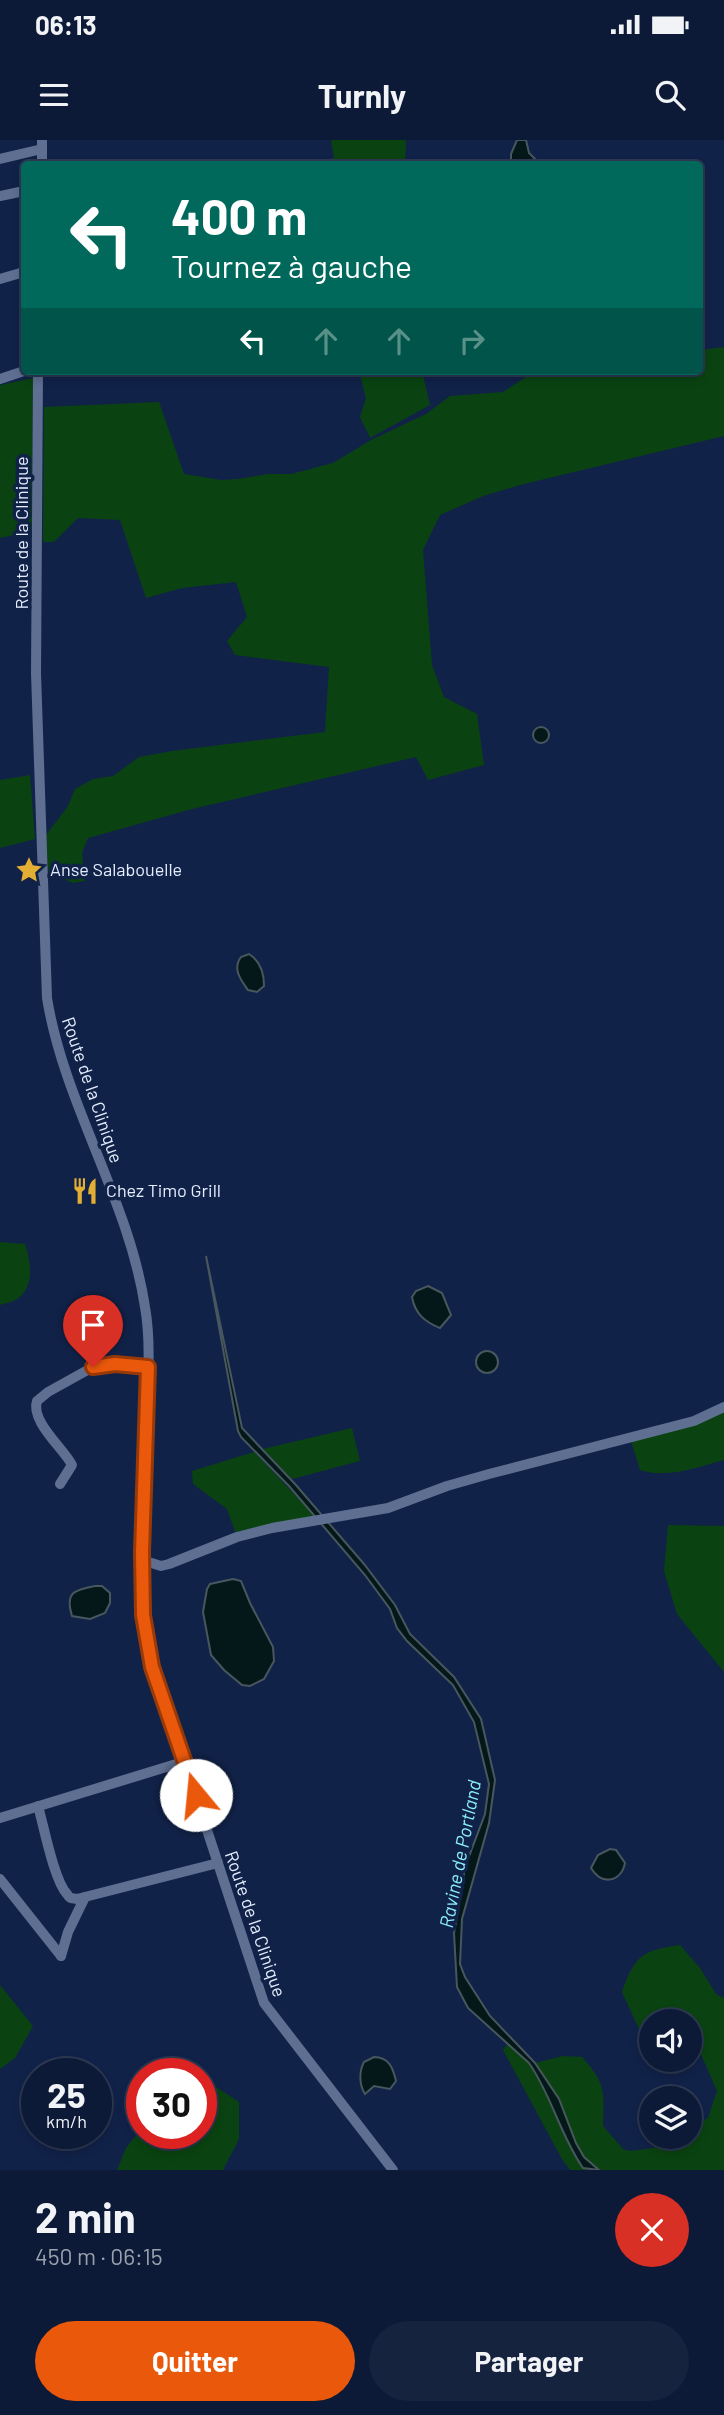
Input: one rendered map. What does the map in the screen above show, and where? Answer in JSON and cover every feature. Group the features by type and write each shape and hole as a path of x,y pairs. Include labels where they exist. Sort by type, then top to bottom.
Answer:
{"street":[{"path":"0,159 42,144"},
{"path":"0,196 21,192"},
{"path":"0,278 21,273"},
{"path":"0,379 21,372"},
{"name":"Route de la Clinique","path":"38,375 36,673 47,998 55,1037 70,1083 138,1270 147,1322 142,1560 143,1615 150,1657 267,2010 393,2170"},
{"path":"60,1484 72,1465 51,1441 36,1412 37,1401 93,1367 115,1364 148,1367"},
{"path":"142,1560 161,1566 237,1537 279,1526 388,1508 489,1474 694,1421 724,1407"},
{"path":"0,1818 186,1761"},
{"path":"38,1806 64,1889 72,1899 218,1863"},
{"path":"0,1879 61,1956 68,1932 85,1897"}],"green space":[{"path":"331,140 406,140 405,161 322,161 334,158"},
{"path":"724,347 724,436 524,484 483,496 440,515 423,550 432,665 444,697 477,714 484,765 428,780 416,757 192,809 88,838 82,853 85,881 73,883 48,872 46,835 68,806 75,789 93,779 113,776 139,757 325,732 329,667 235,655 227,641 247,617 236,582 182,588 146,598 120,520 78,518 54,542 43,542 44,407 159,402 184,474 221,480 238,479 268,474 291,474 333,463 371,440 426,414 450,396 503,392 526,377 703,375 703,350"},
{"path":"360,375 423,375 430,405 370,438 360,417 366,398"},
{"path":"33,378 32,531 0,538 0,385"},
{"path":"30,775 35,839 0,848 0,780"},
{"path":"0,1242 25,1244 30,1273 23,1294 0,1305"},
{"path":"724,1412 724,1460 672,1473 640,1470 631,1441"},
{"path":"352,1428 360,1461 292,1479 263,1449"},
{"path":"254,1452 316,1517 236,1534 227,1509 193,1484 192,1471"},
{"path":"668,1525 724,1526 724,1672 677,1614 664,1571"},
{"path":"680,1945 700,1968 716,1994 724,1998 724,2170 599,2170 579,2148 557,2095 535,2063 563,2056 582,2057 596,2074 602,2088 603,2126 623,2149 702,2149 702,2121 708,2118 717,2091 702,2057 702,2009 639,2009 639,2029 622,1992 636,1963 657,1949"},
{"path":"0,1985 33,2026 15,2058 0,2069"},
{"path":"508,2043 529,2063 545,2089 563,2133 587,2170 570,2170 563,2161 503,2050"},
{"path":"217,2088 239,2102 239,2139 223,2170 117,2170 126,2148 217,2149"}],"shaded area":[{"path":"517,140 526,140 529,153 537,161 511,161"},
{"path":"538,727 544,727 549,735 547,741 538,743 533,738 533,732"},
{"path":"249,954 259,964 263,976 264,986 257,992 248,990 237,970 241,957"},
{"path":"206,1256 242,1428 364,1564 395,1605 410,1634 454,1677 481,1719 495,1780 489,1823 462,1919 460,1964 465,1977 490,2016 535,2063 559,2099 584,2157 599,2170 583,2168 529,2063 468,2008 457,1987 454,1933 465,1867 485,1814 489,1784 474,1722 453,1685 397,1628 390,1609 365,1575 289,1486 241,1437"},
{"path":"428,1286 442,1293 451,1315 440,1328 422,1317 413,1303 412,1297 416,1291"},
{"path":"487,1351 495,1354 498,1362 495,1370 487,1373 479,1370 476,1362 479,1354"},
{"path":"233,1579 241,1581 273,1647 274,1661 264,1679 250,1686 242,1685 211,1655 203,1612 210,1584"},
{"path":"102,1586 110,1593 110,1603 105,1613 90,1619 72,1616 70,1597 76,1591"},
{"path":"610,1849 616,1850 625,1863 620,1874 606,1879 595,1874 591,1868 598,1855"},
{"path":"374,2057 390,2064 396,2081 390,2089 374,2086 365,2094 361,2070 364,2062"}],"place":[{"name":"Anse Salabouelle","path":"29,870"},
{"name":"Chez Timo Grill","path":"85,1191"}],"route":[{"path":"93,1367 124,1364 148,1367 142,1552 143,1615 152,1667 196,1795"}],"water label":[{"name":"Ravine de Portland","path":"460,1854"}]}
